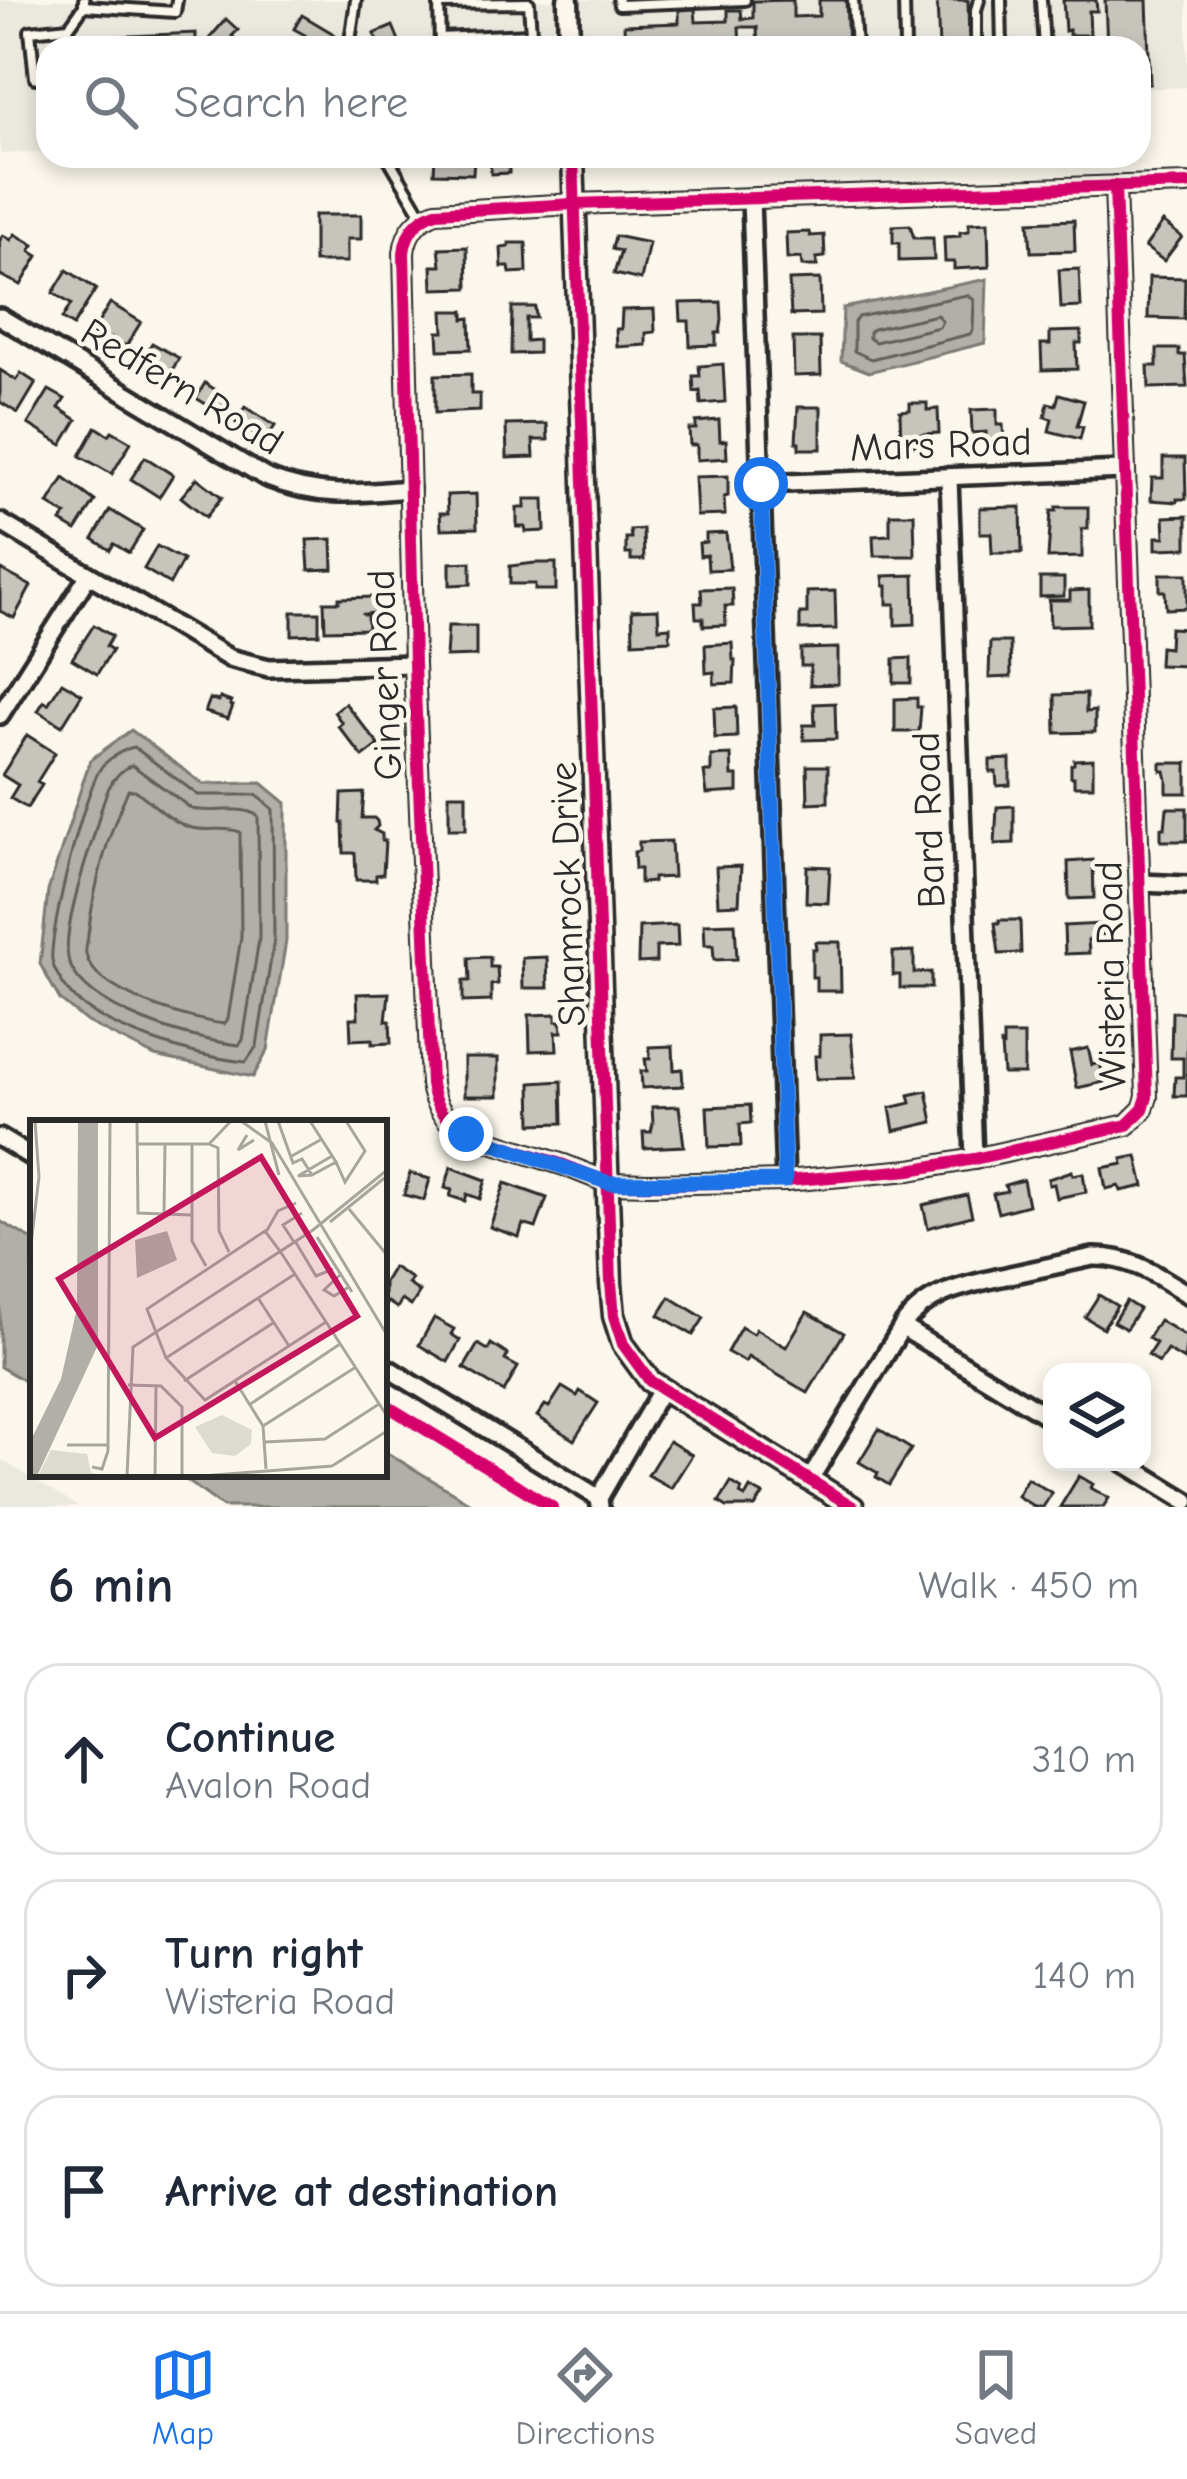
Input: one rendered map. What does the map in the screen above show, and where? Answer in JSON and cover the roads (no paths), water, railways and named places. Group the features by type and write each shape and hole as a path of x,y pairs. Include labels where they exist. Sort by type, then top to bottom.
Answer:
{"street":[{"path":"568,0 569,36"},
{"name":"Shamrock Drive","path":"572,168 614,1316 623,1344 650,1382 853,1507"},
{"path":"423,218 436,212 574,204 1187,184"},
{"name":"Wisteria Road","path":"442,1114 466,1134 609,1183 785,1181 910,1170 1126,1125 1143,1109 1147,1097 1141,883 1115,187"},
{"path":"751,199 785,1181"},
{"name":"Ginger Road","path":"423,218 410,232 404,254 430,1084 442,1114"},
{"name":"Redfern Road","path":"0,317 265,477 324,494 410,489"},
{"name":"Mars Road","path":"761,484 1124,470"},
{"name":"Bard Road","path":"949,478 974,1159"},
{"path":"0,522 213,650 246,664 269,668 415,664"},
{"path":"0,715 88,576"},
{"path":"1141,883 1187,885"},
{"path":"0,1138 30,1156"},
{"path":"809,1480 902,1327 922,1304 952,1288 1093,1257 1133,1262 1187,1294"},
{"path":"902,1327 1043,1413"},
{"path":"387,1368 599,1503 661,1390"},
{"path":"1138,1471 1187,1501"}],"lane":[{"path":"35,78 30,32 69,27 84,3 176,12 177,0"},
{"path":"351,36 356,0"},
{"path":"618,0 619,4 745,0"},
{"path":"853,0 855,36"},
{"path":"904,0 906,36"},
{"path":"977,36 979,0"},
{"path":"1001,0 1002,36"},
{"path":"1041,0 1042,36"},
{"path":"440,36 440,2 530,3 531,34 511,36"},
{"path":"394,168 423,218"}],"water":[{"path":"987,279 985,343 869,372 841,361 843,308"},
{"path":"131,730 203,784 262,783 286,803 286,941 268,1050 253,1077 155,1056 87,1022 60,1000 40,964 48,891 90,760"},
{"path":"0,1221 30,1238 30,1384 0,1367"},
{"path":"387,1453 477,1507 223,1507 182,1477 387,1477"}]}
